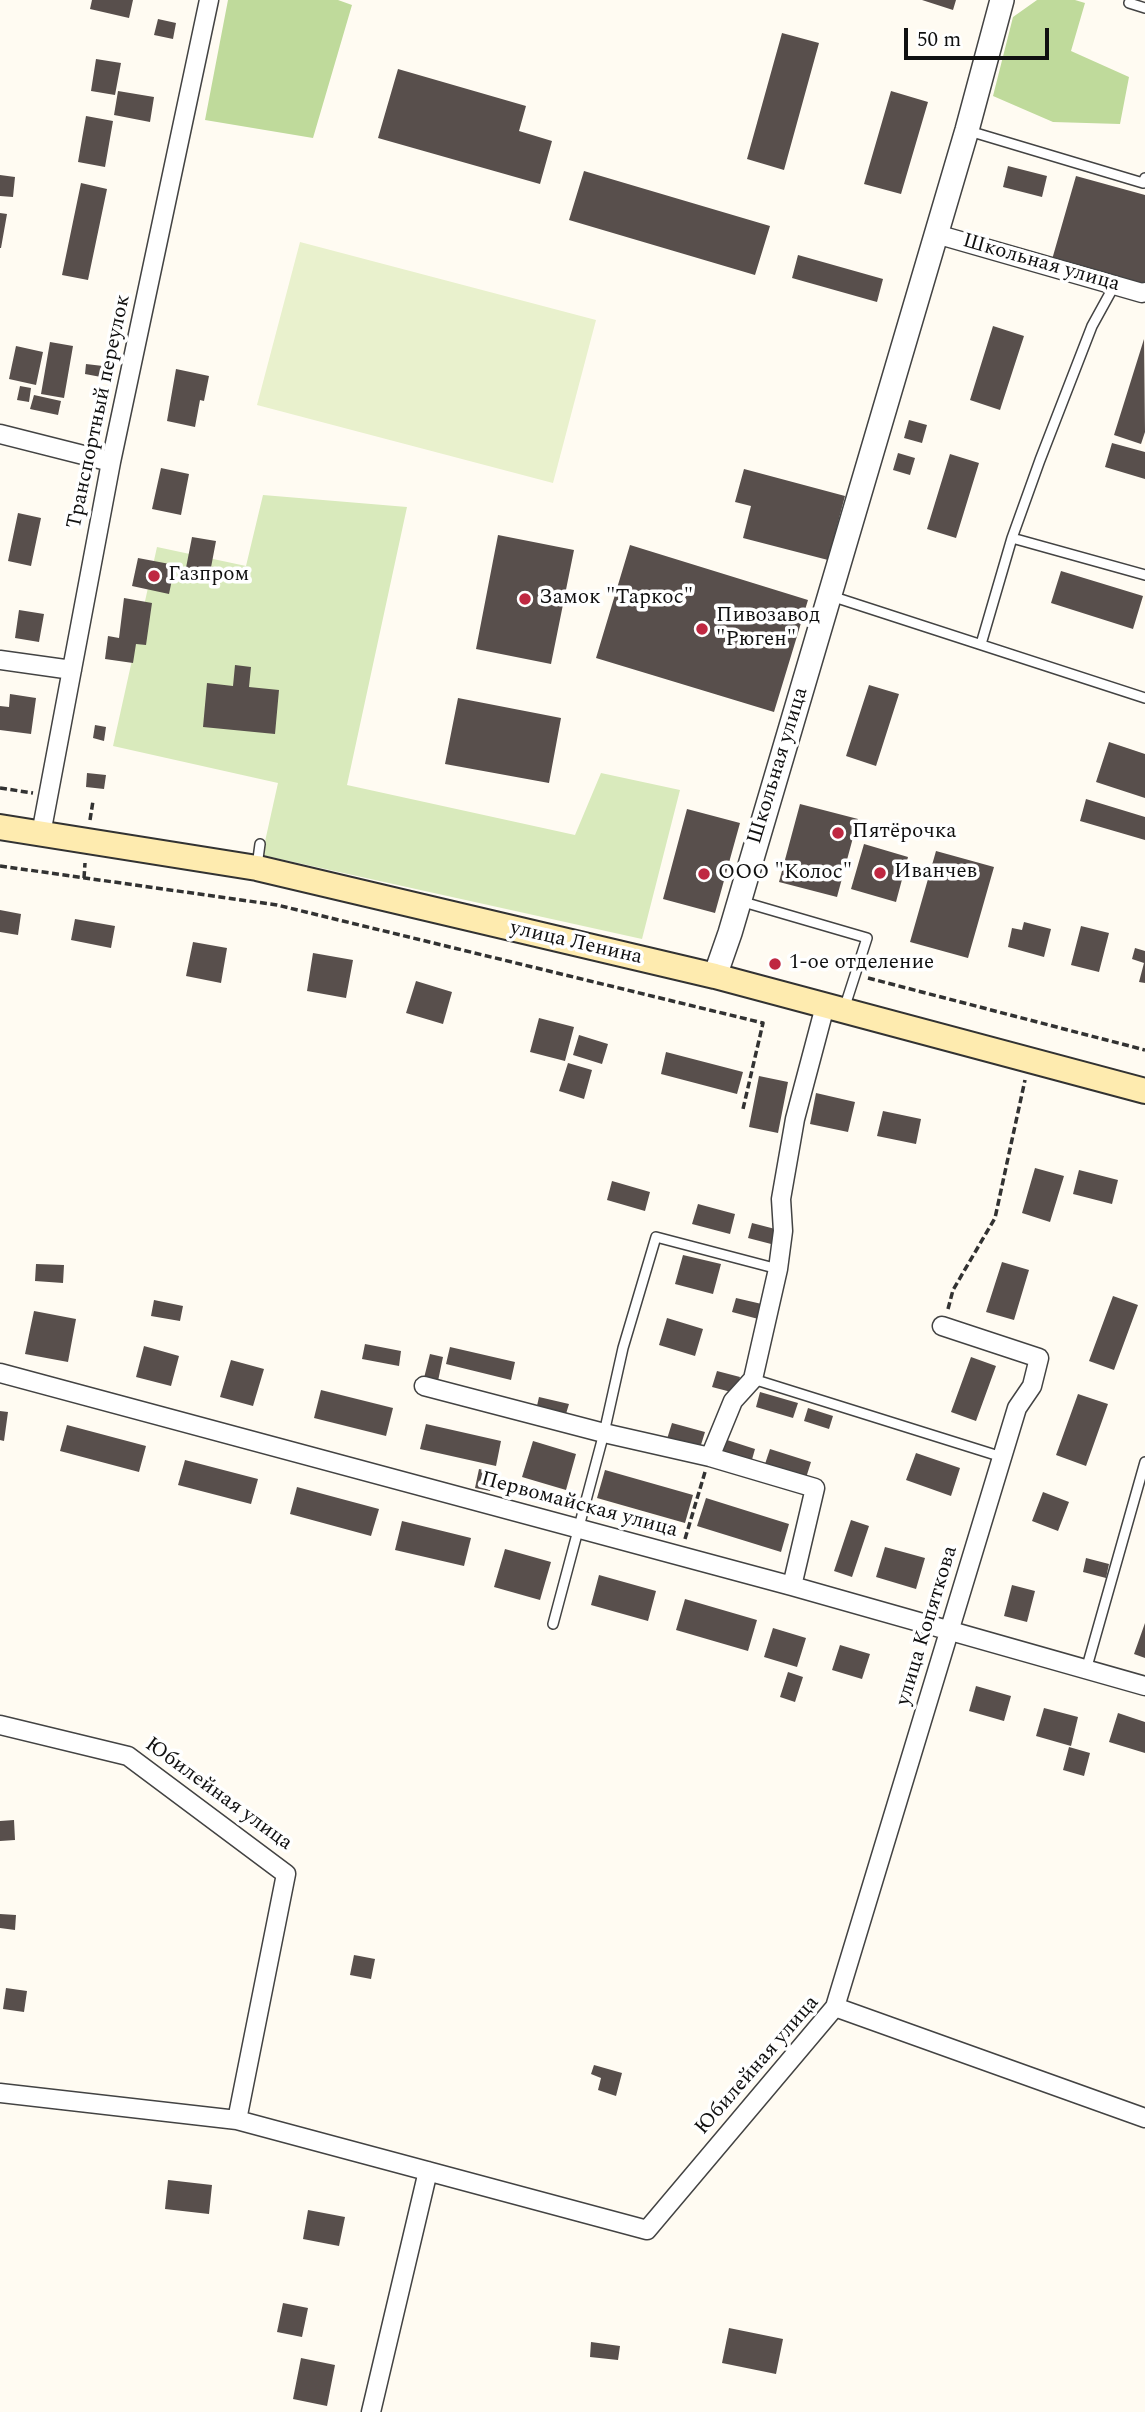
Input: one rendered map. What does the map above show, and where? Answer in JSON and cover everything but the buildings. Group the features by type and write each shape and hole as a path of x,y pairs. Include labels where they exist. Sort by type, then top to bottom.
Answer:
{"main road":[{"name":"улица Ленина","path":"0,827 41,834 259,856 1145,1091"}],"street":[{"name":"Транспортный переулок","path":"41,834 111,462 209,0"},
{"name":"Школьная улица","path":"715,976 730,933 967,130 1002,0"},
{"name":"Школьная улица","path":"936,234 1114,286 1145,292"},
{"path":"0,434 111,462"},
{"path":"0,660 72,670"},
{"path":"710,1457 733,1401 753,1379 778,1269 783,1231 781,1199 793,1133 834,1008"},
{"name":"улица Копяткова","path":"835,2007 1017,1408 1032,1386 1039,1358 942,1326"},
{"name":"Первомайская улица","path":"0,1373 792,1586 1145,1686"},
{"path":"424,1386 604,1433 710,1457 815,1488 792,1586"},
{"name":"Юбилейная улица","path":"0,1725 128,1756 286,1874 237,2120"},
{"name":"Юбилейная улица","path":"0,2094 237,2120 647,2230 835,2007 1145,2118"},
{"path":"371,2412 428,2171"}],"lane":[{"path":"1129,3 1145,8"},
{"path":"967,130 1143,183 1145,178"},
{"path":"981,644 1012,538 1092,326 1114,286"},
{"path":"1012,538 1145,575"},
{"path":"830,595 1145,698"},
{"path":"739,901 867,938 856,974 834,1008"},
{"path":"553,1625 604,1433 623,1348 656,1237 778,1269"},
{"path":"753,1379 1002,1457"},
{"path":"1086,1670 1145,1462"}],"path":[{"path":"0,788 49,795"},
{"path":"0,866 276,905 763,1023 743,1109"},
{"path":"856,974 1145,1050"},
{"path":"942,1326 953,1290 995,1218 1030,1060"},
{"path":"680,1557 710,1457"}],"green space":[{"path":"228,0 338,0 352,5 313,138 205,120"},
{"path":"1037,0 1075,0 1085,3 1071,51 1129,77 1120,124 1053,122 993,96 1013,17"},
{"path":"300,242 596,320 553,483 257,405"},
{"path":"263,495 407,507 347,785 575,835 601,773 680,790 642,939 262,855 278,783 113,746 157,547 246,566"}],"place":[{"name":"Газпром","path":"154,576"},
{"name":"Замок \"Таркос\"","path":"525,599"},
{"name":"Пивозавод \"Рюген\"","path":"702,629"},
{"name":"Пятёрочка","path":"838,833"},
{"name":"Иванчев","path":"880,873"},
{"name":"ООО \"Колос\"","path":"704,874"},
{"name":"1-ое отделение","path":"775,964"}]}
